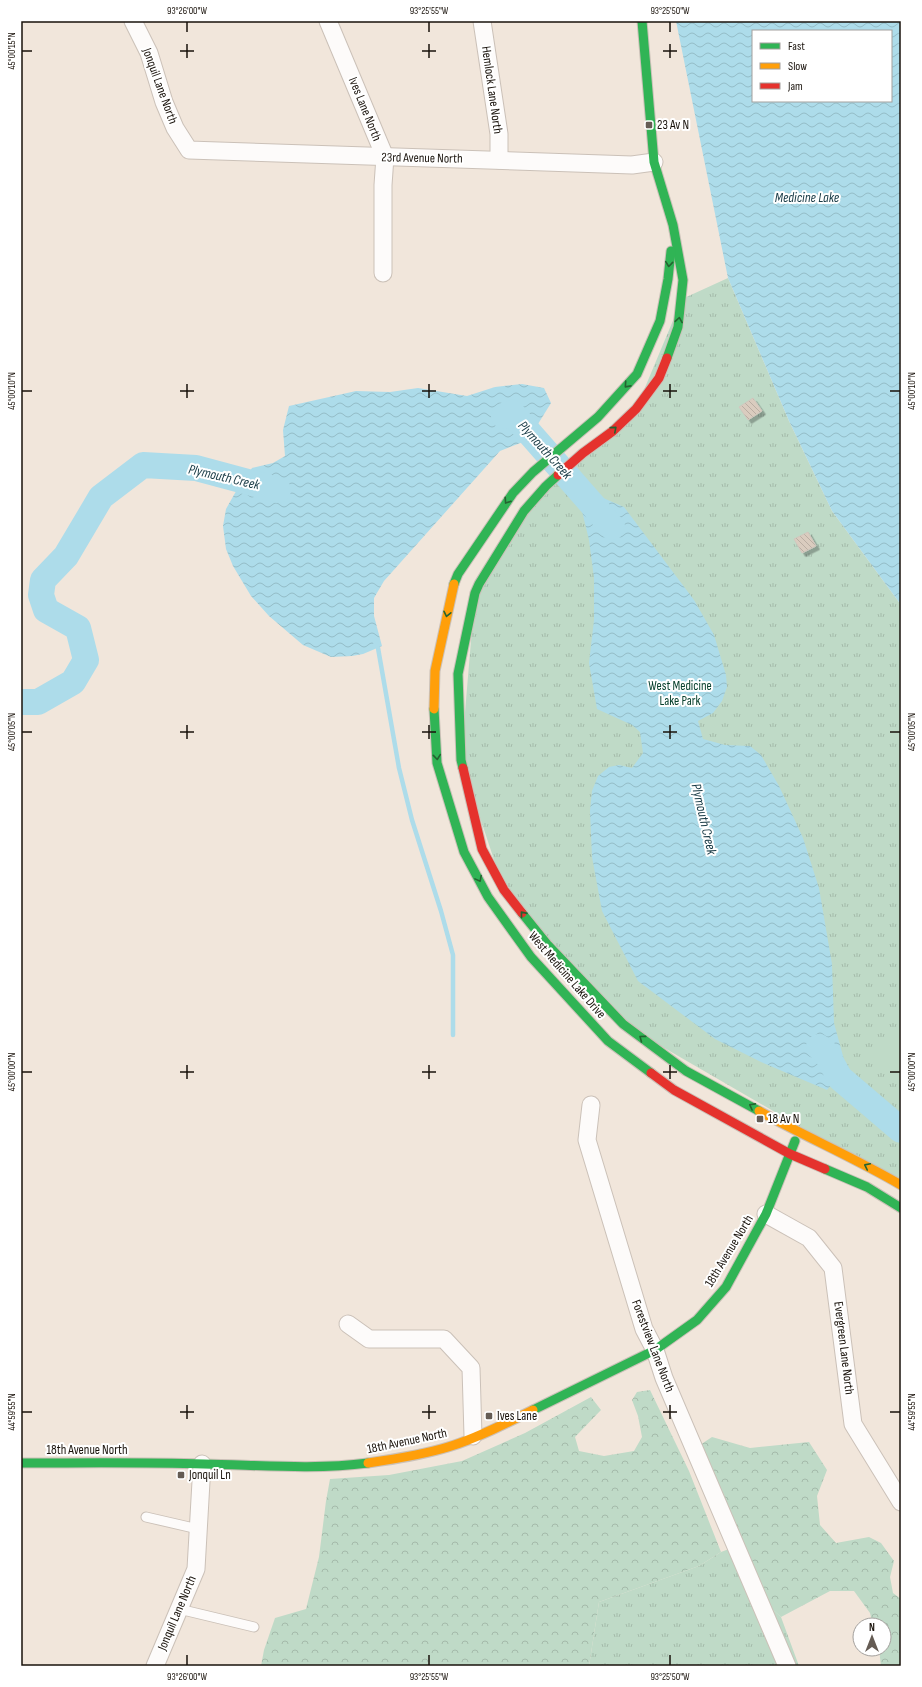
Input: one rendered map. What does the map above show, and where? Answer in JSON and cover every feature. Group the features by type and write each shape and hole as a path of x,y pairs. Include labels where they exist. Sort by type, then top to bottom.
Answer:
{"street":[{"name":"Jonquil Lane North","path":"133,21 148,53 164,102 175,128 189,150"},
{"name":"Ives Lane North","path":"328,21 385,157 383,185 383,273"},
{"name":"Hemlock Lane North","path":"482,21 499,134 499,160"},
{"name":"West Medicine Lake Drive","path":"642,21 654,162 673,225 683,280 678,327 659,378 636,409 613,431 583,453 546,486 524,511 479,584 475,593 458,674 461,760 482,849 504,890 547,944 623,1024 686,1071 799,1133 875,1170 901,1185"},
{"name":"23rd Avenue North","path":"189,150 632,166 654,162"},
{"name":"West Medicine Lake Drive","path":"673,225 668,279 660,321 637,374 598,417 533,472 513,493 458,574 454,585 435,671 434,718 437,763 464,852 488,898 531,957 608,1041 674,1090 790,1154 867,1187 901,1208"},
{"name":"Forestview Lane North","path":"592,1105 587,1140 644,1329 655,1350 664,1378 788,1666"},
{"name":"18th Avenue North","path":"21,1463 202,1464 302,1468 352,1465 401,1458 448,1447 517,1418 655,1350 697,1320 726,1287 766,1214 799,1133"},
{"name":"Evergreen Lane North","path":"766,1214 809,1238 833,1268 853,1424 901,1502"},
{"path":"348,1324 370,1339 444,1339 471,1368 473,1436"},
{"name":"Jonquil Lane North","path":"155,1666 196,1569 202,1490 202,1464"}],"lane":[{"path":"146,1517 198,1529"},
{"path":"179,1610 254,1627"}],"green space":[{"name":"West Medicine Lake Park","path":"728,278 789,421 832,511 901,605 901,1185 623,1024 504,890 461,760 475,593 524,511 636,409 682,299"},
{"path":"877,1040 901,1040 901,1069 877,1069"},
{"path":"650,1390 689,1471 721,1552 699,1566 599,1602 589,1666 261,1666 264,1650 275,1618 306,1609 319,1557 330,1479 389,1475 462,1461 525,1433 591,1397 601,1410 575,1437 579,1451 604,1456 634,1451 642,1437 638,1416 632,1400 637,1392"},
{"path":"712,1437 750,1448 809,1442 827,1470 817,1496 820,1525 836,1543 869,1537 881,1543 894,1561 890,1577 893,1593 901,1599 901,1666 881,1666 880,1657 892,1657 892,1617 871,1617 870,1613 854,1591 830,1591 781,1617 771,1608 700,1445"},
{"path":"742,1544 771,1608 781,1617 799,1666 589,1666 599,1602 699,1566 721,1552"}],"water":[{"name":"Medicine Lake","path":"676,21 901,21 901,605 832,511 789,421 728,278"},
{"path":"522,384 544,388 551,403 538,424 523,442 500,451 384,581 374,598 374,616 382,646 363,654 331,657 303,645 269,616 251,596 233,566 226,549 223,526 226,509 252,468 273,463 285,456 283,430 289,406 356,391 390,392 418,388 467,396 495,387"},
{"path":"594,494 624,507 694,600 714,635 726,675 727,687 722,701 713,713 698,721 703,739 725,745 750,746 761,755 779,786 803,838 819,888 832,964 834,1023 846,1067 827,1090 761,1062 715,1039 638,981 602,911 592,857 590,811 592,791 598,776 609,767 619,765 632,768 643,753 640,732 632,725 597,709 589,663 594,620 594,578 589,540 581,507"}],"building":[{"path":"753,398 762,411 748,420 739,407"},
{"path":"808,532 816,546 802,553 794,539"}],"waterway":[{"name":"Plymouth Creek","path":"504,416 512,413 612,527"},
{"name":"Plymouth Creek","path":"21,702 38,702 73,682 86,660 78,628 46,610 41,595 43,580 66,556 101,497 143,465 196,468 278,490"},
{"path":"375,642 378,648 399,768 412,820 441,911 453,955 453,1035"},
{"name":"Plymouth Creek","path":"819,1047 826,1053 840,1078 901,1130"}],"traffic: fast":[{"path":"642,21 654,162 673,225 683,280 678,327 667,358"},
{"path":"454,584 458,574 513,493 533,472 598,417 637,374 660,321 668,279 671,251"},
{"path":"463,768 461,760 458,674 475,593 524,511 558,475"},
{"path":"434,709 437,763 464,852 488,897 531,957 608,1041 651,1073"},
{"path":"522,913 547,944 623,1024 686,1071 759,1111"},
{"path":"533,1410 655,1350 697,1320 726,1287 766,1214 795,1141"},
{"path":"825,1169 867,1187 901,1208"},
{"path":"21,1463 158,1463 307,1467 368,1463"}],"traffic: slow":[{"path":"434,709 435,671 454,584"},
{"path":"759,1111 901,1185"},
{"path":"368,1463 418,1455 458,1444 533,1410"}],"traffic: jam":[{"path":"558,475 583,453 613,431 636,409 659,378 667,358"},
{"path":"463,768 482,849 504,890 522,913"},
{"path":"651,1073 674,1090 790,1154 825,1169"}],"place":[{"name":"23 Av N","path":"649,125"},
{"name":"18 Av N","path":"760,1119"},
{"name":"Ives Lane","path":"489,1416"},
{"name":"Jonquil Ln","path":"181,1475"}]}
